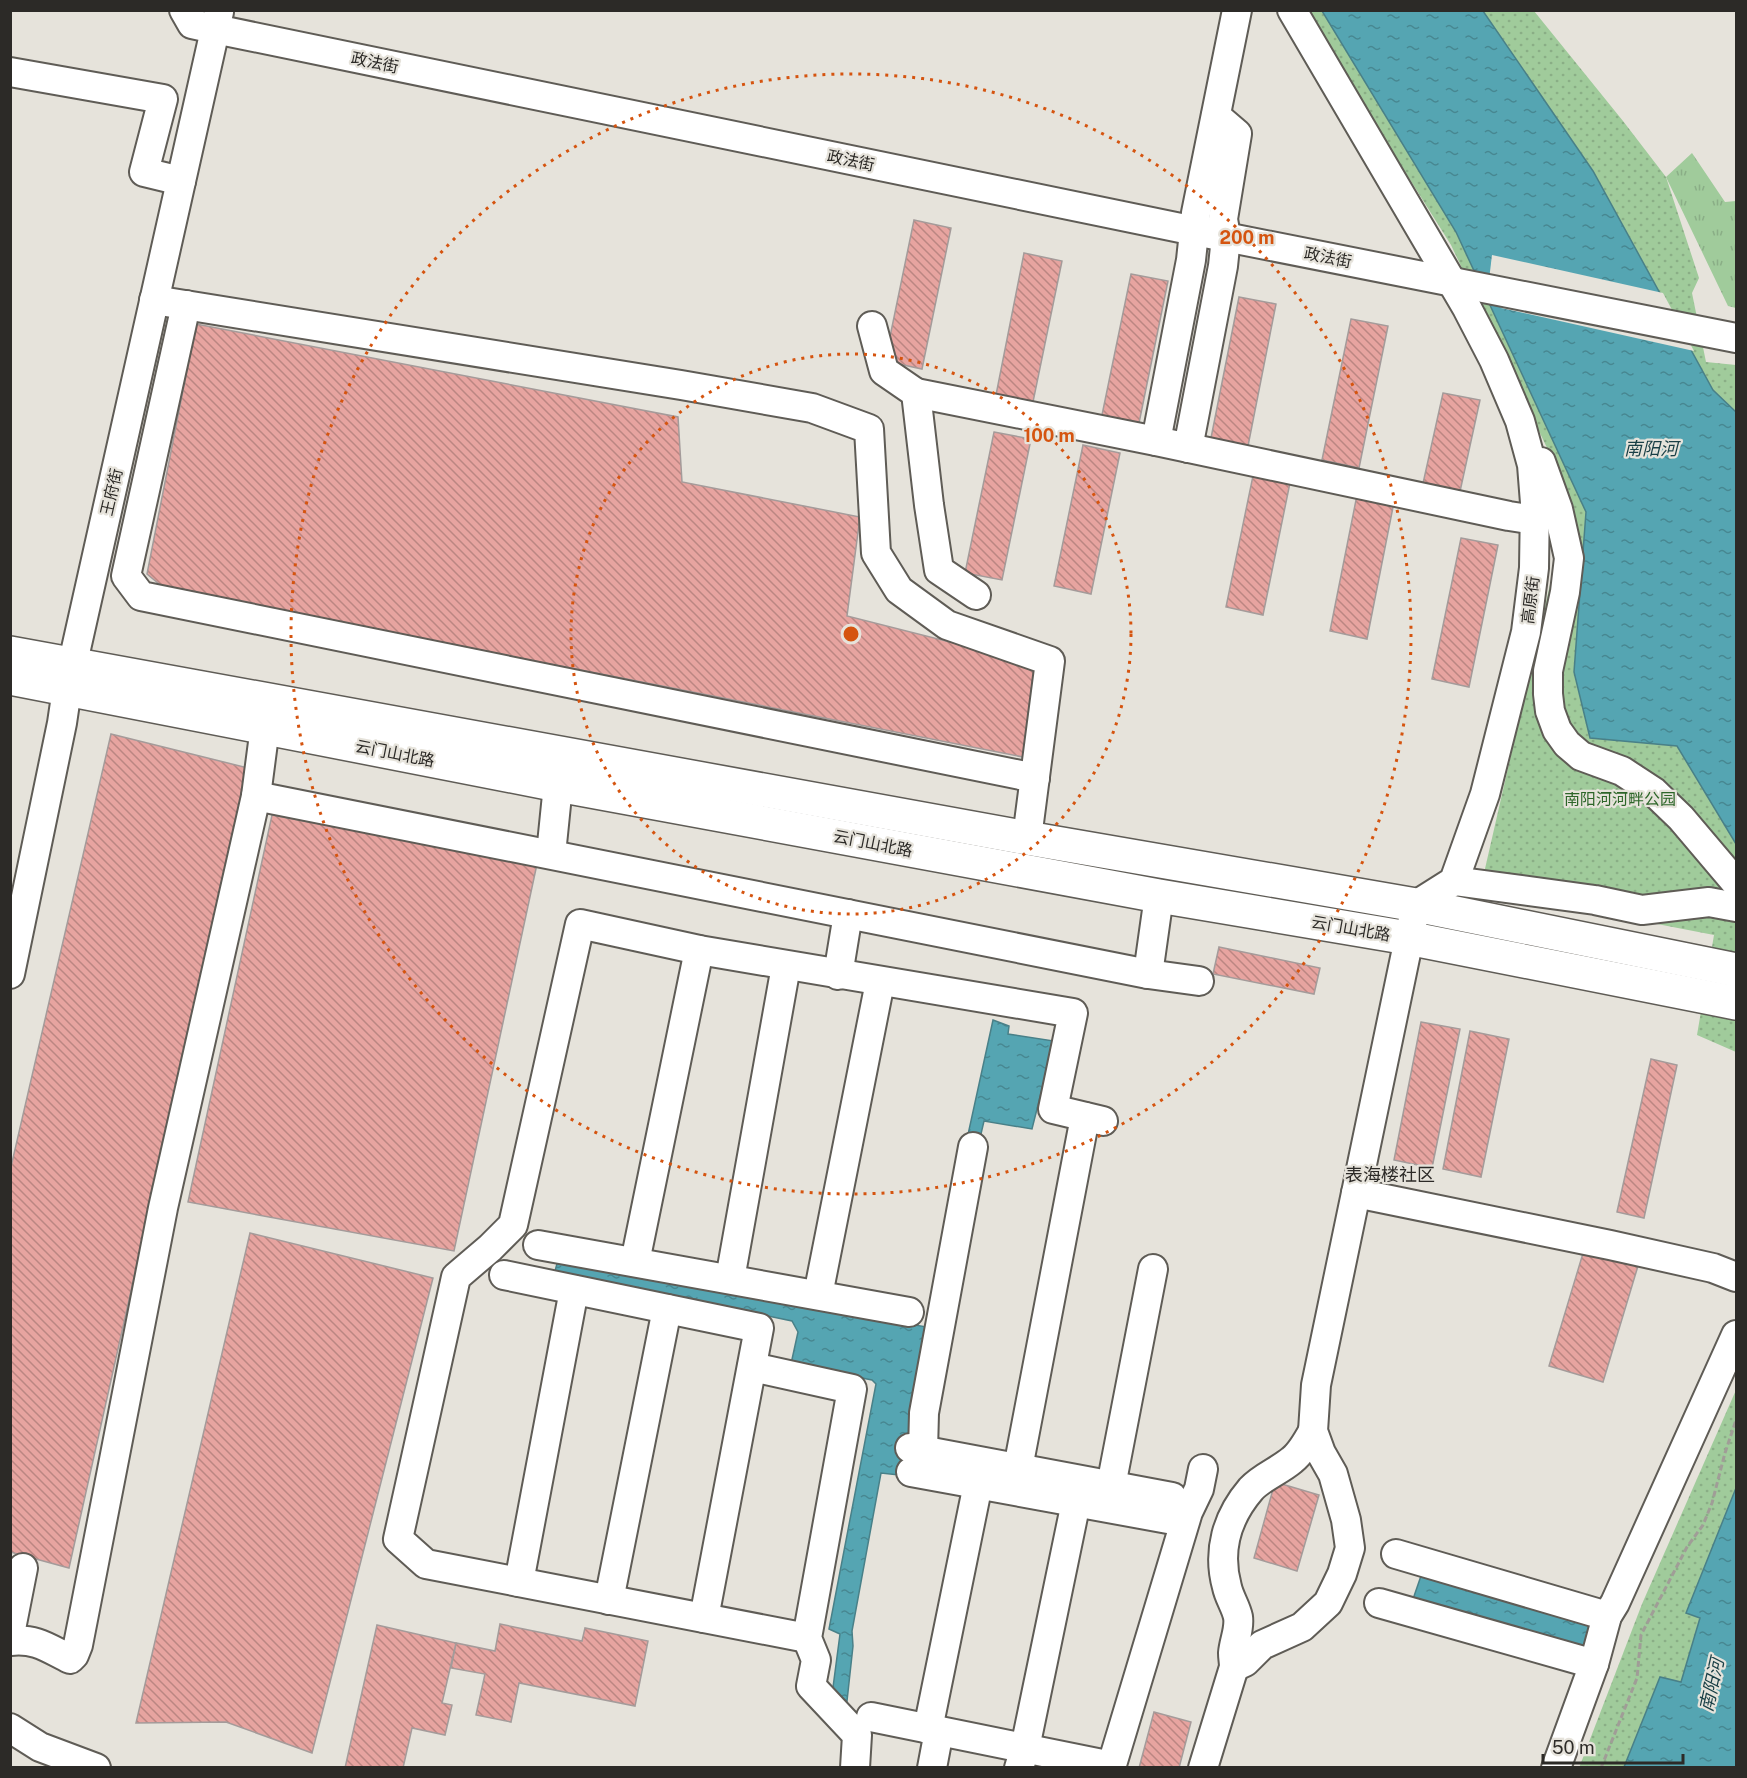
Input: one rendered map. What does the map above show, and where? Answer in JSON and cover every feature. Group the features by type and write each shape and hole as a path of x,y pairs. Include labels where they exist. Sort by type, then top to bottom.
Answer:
{"main road":[{"name":"云门山北路","path":"10,653 69,677 265,727 1159,896 1408,938 1737,1003"},
{"name":"云门山北路","path":"10,678 69,677 1027,838 1416,905 1737,970"}],"street":[{"name":"政法街","path":"184,10 192,24 217,20 1195,231 1727,336"},
{"path":"1156,441 1191,260 1196,213 1237,10"},
{"name":"高原街","path":"1292,10 1452,281 1494,360 1520,421 1532,465 1535,520 1534,568 1526,632 1485,794 1454,881"},
{"name":"王府街","path":"10,974 63,723 69,677 217,20"},
{"path":"10,72 163,99 144,172 181,182"},
{"path":"1188,448 1223,266 1226,237 1223,219 1237,134 1216,116"},
{"path":"154,300 812,408 868,429 876,553 899,590 946,625 1050,661 1027,838"},
{"path":"186,305 126,576 141,597 1035,778"},
{"path":"872,326 884,371 916,393 1535,520"},
{"path":"916,393 928,505 939,570 976,595"},
{"path":"1520,421 1546,473 1558,509 1569,558 1565,592 1548,671 1550,711 1557,730 1567,744 1581,756 1622,771 1654,792 1681,818 1737,883"},
{"path":"10,1641 37,1642 70,1659 78,1645 163,1208 256,796 265,727"},
{"path":"551,854 558,784"},
{"path":"256,796 1148,974 1199,981"},
{"path":"1234,1667 1245,1662 1262,1645 1302,1627 1328,1603 1342,1574 1350,1548 1346,1520 1333,1474 1321,1453 1313,1431 1316,1385 1416,905 1454,881 1541,892 1642,910 1709,902 1737,907"},
{"path":"1148,974 1159,896"},
{"path":"838,975 848,914"},
{"path":"807,1638 426,1564 399,1539 456,1277 513,1225 580,924 786,966 1073,1013 1053,1109 1094,1119 1018,1468"},
{"path":"635,1262 699,950"},
{"path":"730,1279 786,966"},
{"path":"818,1295 880,981"},
{"path":"915,1457 973,1147"},
{"path":"1356,1193 1713,1268 1737,1277"},
{"path":"538,1245 909,1312"},
{"path":"1111,1486 1153,1269"},
{"path":"504,1275 759,1328 704,1618"},
{"path":"519,1582 574,1290"},
{"path":"609,1600 667,1309"},
{"path":"1556,1767 1594,1664 1607,1616 1615,1603 1737,1335"},
{"path":"752,1367 852,1389 807,1638 816,1660 811,1686 857,1735 855,1767"},
{"path":"1203,1767 1234,1667 1233,1652 1237,1638 1238,1618 1227,1587 1223,1563 1224,1542 1229,1524 1250,1490 1292,1460 1305,1446 1313,1431"},
{"path":"915,1457 1018,1468 1172,1497 1182,1510 1229,1524"},
{"path":"915,1457 978,1484 1168,1519 1182,1510 1199,1490 1203,1469"},
{"path":"932,1767 934,1730 978,1484"},
{"path":"1022,1758 1076,1502"},
{"path":"871,1717 934,1730 1022,1758 1112,1767 1182,1510"},
{"path":"1396,1554 1607,1616"},
{"path":"10,1634 23,1568"},
{"path":"1379,1603 1594,1664"},
{"path":"10,1728 40,1747 96,1767"}],"path":[{"path":"1601,1767 1637,1678 1641,1635 1687,1546 1703,1525 1737,1420"}],"green space":[{"name":"南阳河","path":"1307,11 1534,11 1666,177 1699,278 1692,293 1706,362 1736,365 1736,1052 1697,1035 1714,935 1497,893 1479,895 1559,545 1565,486 1451,245 1328,49"},
{"path":"1692,153 1725,202 1736,201 1736,308 1728,306 1666,177"},
{"path":"1736,1390 1736,1767 1579,1768 1642,1604"}],"water":[{"name":"南阳河","path":"1322,11 1483,11 1593,171 1713,390 1736,412 1736,844 1677,746 1590,738 1574,672 1586,512 1456,232"},
{"path":"993,1020 1009,1026 1008,1034 1054,1041 1032,1129 984,1121 914,1420 916,1456 899,1475 881,1473 852,1631 853,1646 847,1701 832,1695 840,1634 829,1629 876,1384 872,1380 791,1364 798,1332 792,1321 555,1271 558,1260 926,1327"},
{"name":"南阳河","path":"1736,1488 1736,1767 1624,1767 1660,1677 1681,1682 1700,1618 1686,1613"},
{"path":"1422,1573 1597,1624 1586,1655 1411,1605"}],"pier":[{"path":"1492,255 1663,293 1694,351 1501,308 1488,288"}],"building":[{"path":"914,220 951,228 922,369 885,361"},
{"path":"1024,253 1062,261 1033,402 996,395"},
{"path":"1131,274 1168,281 1139,423 1102,415"},
{"path":"1239,297 1276,304 1248,446 1211,438"},
{"path":"1351,319 1388,326 1359,468 1322,460"},
{"path":"196,324 678,417 682,482 860,517 847,616 1037,664 1023,757 164,588 147,574"},
{"path":"1443,393 1480,400 1459,496 1422,488"},
{"path":"994,432 1031,439 1002,580 965,573"},
{"path":"1083,445 1120,453 1091,594 1054,586"},
{"path":"1255,466 1292,473 1263,615 1226,607"},
{"path":"1358,490 1395,497 1367,639 1330,631"},
{"path":"1461,538 1498,545 1469,687 1432,679"},
{"path":"111,734 248,768 69,1568 10,1552 10,1171"},
{"path":"272,815 537,864 454,1251 188,1202"},
{"path":"1219,947 1320,968 1314,994 1213,974"},
{"path":"1421,1022 1460,1029 1432,1168 1394,1160"},
{"path":"1470,1031 1509,1039 1481,1177 1443,1169"},
{"path":"1651,1059 1677,1065 1644,1218 1617,1212"},
{"path":"250,1233 433,1278 312,1753 226,1722 136,1723"},
{"path":"1587,1240 1641,1256 1603,1382 1549,1366"},
{"path":"1275,1482 1319,1495 1297,1571 1254,1558"},
{"path":"500,1624 582,1641 585,1628 648,1641 635,1706 519,1683 511,1722 476,1715 485,1674 451,1668 456,1643 495,1651"},
{"path":"377,1625 456,1643 442,1703 452,1705 445,1735 412,1728 403,1768 345,1768"},
{"path":"1154,1712 1191,1722 1179,1768 1139,1768"}],"district":[{"name":"表海楼社区","path":"1390,1175"}],"park label":[{"name":"南阳河河畔公园","path":"1620,799"}]}
